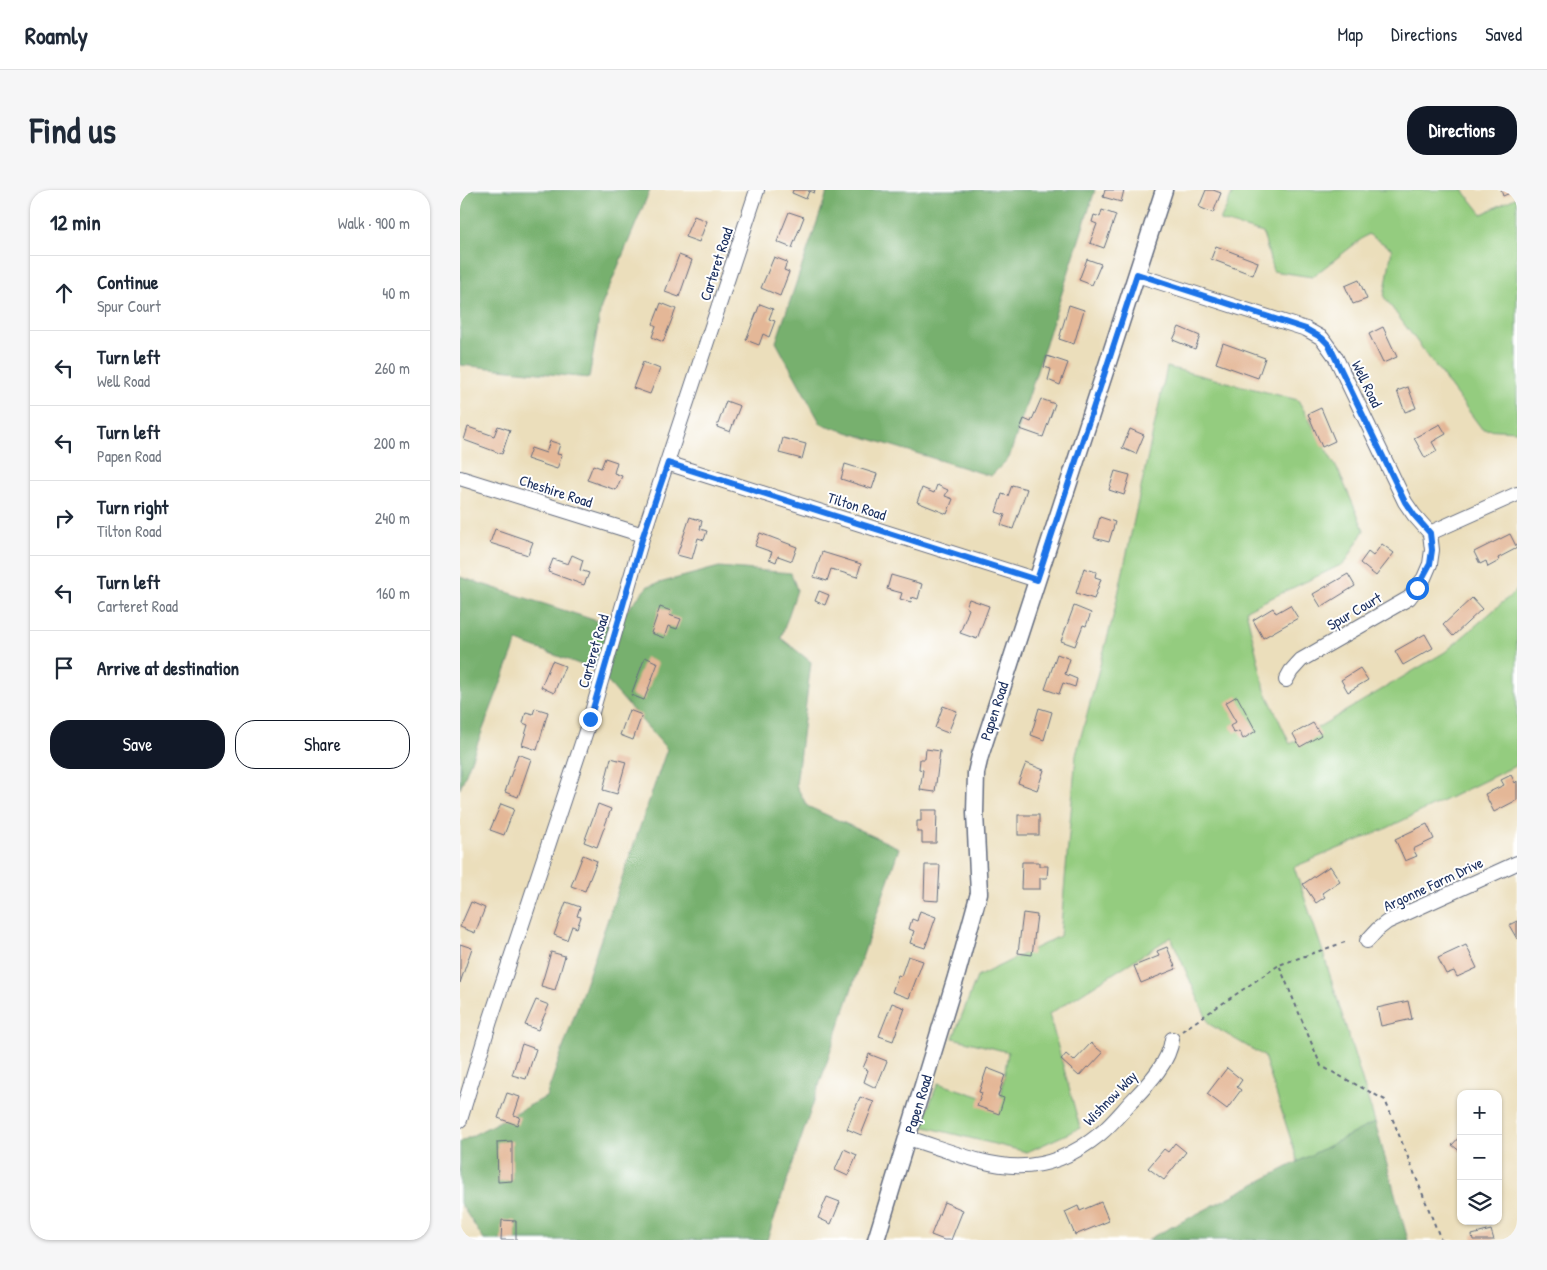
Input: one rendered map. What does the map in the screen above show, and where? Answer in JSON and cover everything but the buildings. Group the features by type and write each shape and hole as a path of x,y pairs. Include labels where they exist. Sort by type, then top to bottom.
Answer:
{"street":[{"name":"Carteret Road","path":"460,1120 490,1021 590,719 643,536 757,190"},
{"name":"Papen Road","path":"876,1240 980,893 976,773 980,756 1164,190"},
{"name":"Well Road","path":"1137,274 1306,329 1322,338 1336,356 1405,502 1430,533"},
{"name":"Tilton Road","path":"668,463 1037,580"},
{"name":"Cheshire Road","path":"460,478 643,536"},
{"path":"1430,533 1517,494"},
{"name":"Spur Court","path":"1286,680 1301,660 1409,598 1424,578 1430,564 1432,550 1430,533"},
{"name":"Argonne Farm Drive","path":"1367,941 1387,922 1517,863"},
{"name":"Wishnow Way","path":"908,1138 1004,1166 1037,1166 1054,1161 1080,1148 1102,1132 1134,1099 1160,1069 1170,1050 1172,1039"}],"path":[{"path":"1172,1039 1279,965 1345,942"},
{"path":"1279,965 1321,1066 1385,1100 1441,1240"}],"green space":[{"path":"460,190 650,190 601,307 589,378 460,365"},
{"path":"828,190 1095,190 1009,458 991,476 821,424 776,342"},
{"path":"1234,190 1463,190 1482,214 1517,197 1517,431 1482,429 1384,297 1392,249 1368,234 1312,277 1273,271 1263,233 1220,221"},
{"path":"1167,367 1298,400 1340,474 1364,530 1345,563 1246,610 1265,690 1290,744 1445,652 1517,590 1517,765 1383,830 1294,867 1321,946 1375,1122 1298,1162 1264,1056 1209,1024 1171,937 1049,1014 1080,1128 1027,1152 921,1126 938,1083 1000,1103 1008,1052 953,1038 977,977 1060,936 1076,755 1114,613"},
{"path":"719,567 791,573 797,590 781,638 811,662 796,785 807,806 899,848 767,1240 484,1240 460,1203 460,1142 546,1097 667,749 598,671 517,641 460,789 460,577 613,626 648,586"},
{"path":"1375,1122 1408,1240 1147,1240 1154,1236"}],"route":[{"path":"590,719 643,536 668,463 1037,580 1137,274 1306,329 1322,338 1329,345 1336,356 1405,502 1430,533 1432,550 1430,564 1417,588"}]}
